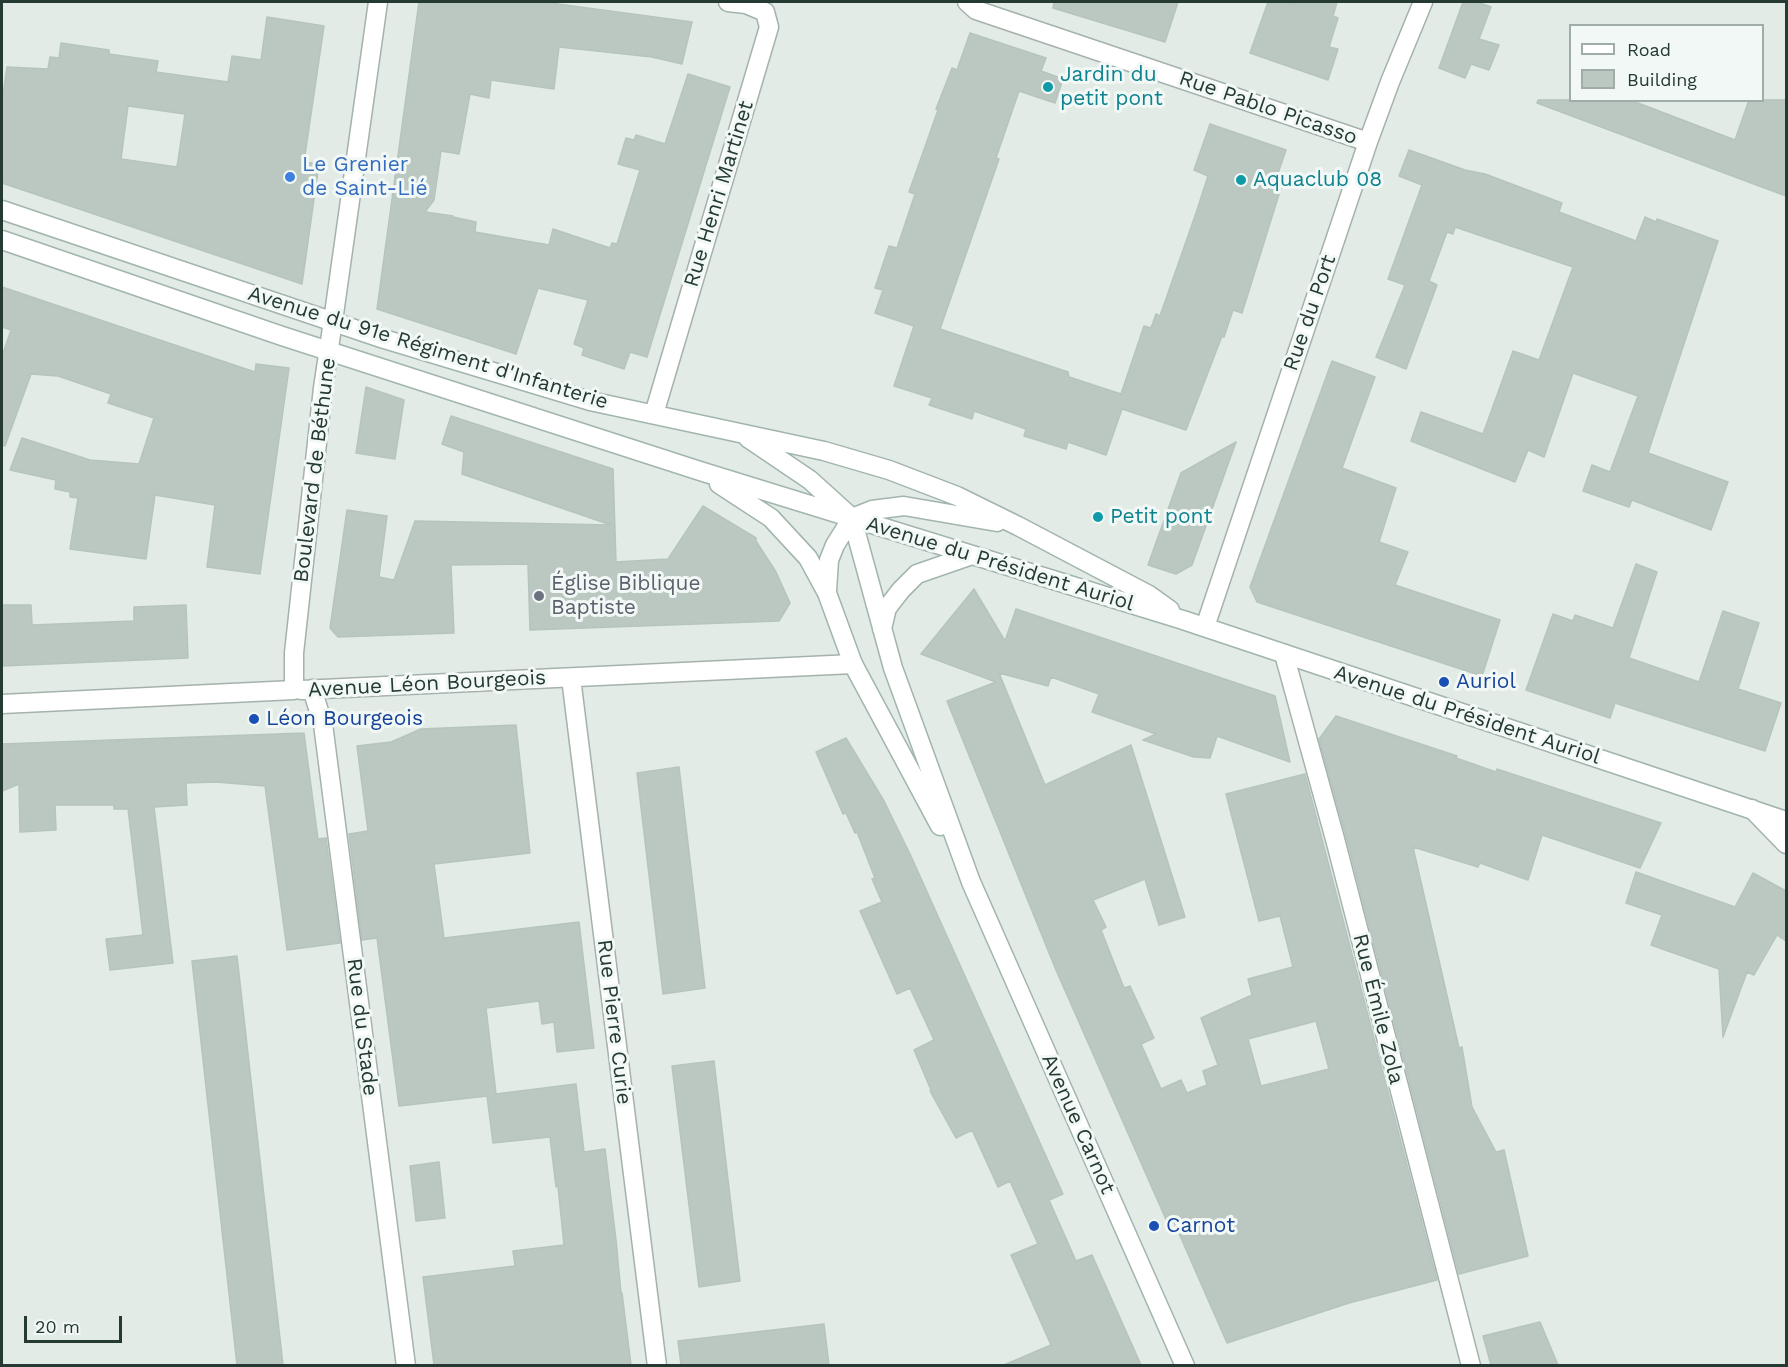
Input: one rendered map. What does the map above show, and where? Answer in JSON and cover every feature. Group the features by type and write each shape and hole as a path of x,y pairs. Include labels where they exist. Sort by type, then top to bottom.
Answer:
{"street":[{"name":"Boulevard de Béthune","path":"303,690 294,653 328,351 378,2"},
{"name":"Rue Henri Martinet","path":"654,414 769,27 765,12 746,4 728,2"},
{"name":"Rue Pablo Picasso","path":"967,2 976,10 1368,142"},
{"name":"Rue du Port","path":"1205,627 1368,142 1423,2"},
{"name":"Avenue du 91e Régiment d'Infanterie","path":"2,210 384,339 590,401 824,451 862,462"},
{"name":"Avenue du 91e Régiment d'Infanterie","path":"2,240 328,351 852,518"},
{"path":"739,432 810,480 852,518 872,510 904,506 1018,526"},
{"name":"Avenue du Président Auriol","path":"862,462 957,496 1018,526 1149,595 1183,620"},
{"name":"Avenue Carnot","path":"700,471 771,518 808,558 827,593 853,664 971,882"},
{"name":"Avenue du Président Auriol","path":"852,518 1205,627 1786,821"},
{"name":"Avenue Carnot","path":"827,593 829,560 835,545 852,518"},
{"name":"Avenue Carnot","path":"852,518 893,668 971,882 1185,1365"},
{"path":"882,629 887,608 917,574 972,555"},
{"name":"Rue Émile Zola","path":"1284,654 1335,839 1471,1365"},
{"name":"Avenue Léon Bourgeois","path":"2,704 853,664"},
{"name":"Rue Pierre Curie","path":"571,678 657,1365"},
{"name":"Rue du Stade","path":"303,690 322,724 406,1365"},
{"name":"Avenue du Président Auriol","path":"1752,809 1786,844"}],"building":[{"path":"419,2 543,2 692,22 682,64 652,57 559,47 554,89 491,80 489,98 470,94 459,154 441,151 434,200 425,212 476,222 475,232 549,245 553,229 610,248 612,243 617,244 640,170 618,164 626,138 634,140 636,135 665,144 688,74 730,87 647,357 630,352 624,369 582,355 584,348 574,344 588,300 538,288 516,354 377,309"},
{"path":"1054,2 1178,2 1165,42 1053,8"},
{"path":"1268,2 1294,4 1294,2 1337,2 1333,16 1338,18 1329,47 1338,49 1328,80 1250,53"},
{"path":"1463,2 1477,2 1491,7 1479,39 1499,45 1489,70 1471,64 1465,78 1439,68"},
{"path":"267,17 324,26 304,162 319,164 302,284 2,183 2,101 7,67 48,69 50,57 59,58 61,43 109,50 109,54 158,61 156,72 228,82 232,56 261,60","holes":["128,106 185,114 177,167 121,159"]},
{"path":"970,33 1046,58 1041,71 1063,79 1055,103 1019,91 996,158 999,159 940,329 1068,372 1069,377 1121,394 1144,326 1151,328 1156,314 1160,316 1196,213 1208,176 1194,170 1210,124 1286,150 1274,185 1281,188 1242,313 1233,310 1186,430 1122,409 1106,455 1068,442 1066,449 1024,436 1026,429 974,411 972,419 929,405 932,398 894,386 914,326 875,313 883,290 875,288 889,246 897,248 915,194 909,192 938,110 936,109 952,68 957,70"},
{"path":"1538,100 1635,102 1735,140 1748,102 1786,100 1786,196 1537,103"},
{"path":"1409,150 1465,170 1485,174 1562,203 1559,212 1636,241 1645,217 1656,222 1657,219 1718,241 1648,453 1728,482 1711,530 1632,500 1629,507 1583,491 1592,465 1610,472 1638,396 1573,373 1544,457 1528,450 1515,482 1411,441 1421,412 1483,434 1513,351 1539,360 1573,267 1455,227 1453,234 1447,232 1429,281 1437,285 1406,369 1376,357 1405,285 1388,279 1422,185 1399,176"},
{"path":"2,287 255,372 256,364 289,368 260,574 207,567 215,505 155,495 146,559 70,549 78,498 70,497 70,492 55,489 56,480 10,470 22,438 90,460 139,464 154,418 108,403 111,394 58,376 31,374 5,446 2,445 2,356 11,330 2,327"},
{"path":"1332,361 1375,377 1342,468 1396,488 1379,542 1408,552 1395,585 1500,620 1482,676 1257,602 1250,587"},
{"path":"366,387 404,400 395,459 356,453"},
{"path":"451,416 613,469 616,562 668,559 703,506 756,538 776,572 790,603 779,621 530,630 528,564 451,565 454,633 338,637 330,628 347,510 387,516 379,577 394,580 415,521 611,525 462,474 464,452 442,444"},
{"path":"1236,442 1192,565 1176,574 1148,565 1181,473"},
{"path":"1636,564 1657,572 1629,658 1699,682 1723,611 1759,623 1738,689 1781,703 1765,751 1615,703 1610,718 1526,690 1553,614 1573,621 1575,615 1613,628"},
{"path":"974,589 1005,641 1016,609 1275,696 1290,762 1217,736 1210,758 1194,757 1143,740 1156,734 1092,712 1099,694 1051,677 1048,686 999,673 1045,785 1131,745 1185,917 1159,925 1145,879 1093,900 1106,927 1101,930 1124,988 1130,986 1154,1038 1141,1044 1161,1089 1181,1080 1187,1093 1207,1085 1203,1071 1218,1065 1201,1018 1252,995 1248,979 1293,967 1280,916 1259,921 1226,794 1305,774 1437,1280 1349,1303 1227,1343 1174,1222 1168,1224 1056,970 947,701 996,682 921,654","holes":["1316,1021 1329,1069 1261,1086 1248,1039"]},
{"path":"2,605 31,605 32,625 134,621 134,607 186,605 188,658 2,666"},
{"path":"1336,716 1457,756 1456,758 1496,772 1497,769 1661,823 1640,868 1542,835 1528,880 1480,863 1478,867 1413,847 1459,1048 1462,1047 1472,1107 1496,1152 1504,1150 1528,1256 1459,1274 1319,739"},
{"path":"516,725 530,853 434,864 444,938 579,922 594,1048 557,1052 554,1022 542,1024 539,1001 486,1008 496,1094 576,1084 584,1152 605,1149 631,1365 434,1365 423,1277 515,1266 513,1251 564,1245 558,1186 556,1187 550,1137 493,1143 487,1096 399,1106 377,938 362,940 349,834 368,831 357,746 391,742 421,729"},
{"path":"304,733 318,839 326,838 340,943 287,950 265,786 216,782 186,783 187,805 154,807 173,963 110,970 106,939 143,935 128,809 114,809 114,805 55,805 56,830 20,832 19,784 2,791 2,744"},
{"path":"846,738 884,801 910,854 1063,1194 1049,1200 1076,1261 1092,1255 1141,1365 1004,1365 1051,1345 1011,1255 1038,1244 1010,1181 998,1187 972,1130 956,1138 930,1091 914,1050 934,1040 910,988 897,994 860,911 882,902 857,832 855,833 846,813 843,814 816,752"},
{"path":"679,767 705,988 663,994 637,773"},
{"path":"1636,872 1735,907 1753,873 1786,891 1786,941 1777,935 1754,975 1747,972 1723,1037 1719,969 1651,945 1662,915 1626,903"},
{"path":"237,956 283,1365 237,1365 192,961"},
{"path":"714,1061 740,1281 699,1287 672,1066"},
{"path":"439,1162 445,1218 416,1221 410,1166"},
{"path":"1540,1322 1558,1365 1491,1365 1483,1336"},
{"path":"824,1324 829,1365 681,1365 678,1341"}],"place":[{"name":"Jardin du petit pont","path":"1048,87"},
{"name":"Le Grenier de Saint-Lié","path":"290,177"},
{"name":"Aquaclub 08","path":"1241,180"},
{"name":"Petit pont","path":"1098,517"},
{"name":"Église Biblique Baptiste","path":"539,596"},
{"name":"Auriol","path":"1444,682"},
{"name":"Léon Bourgeois","path":"254,719"},
{"name":"Carnot","path":"1154,1226"}]}
